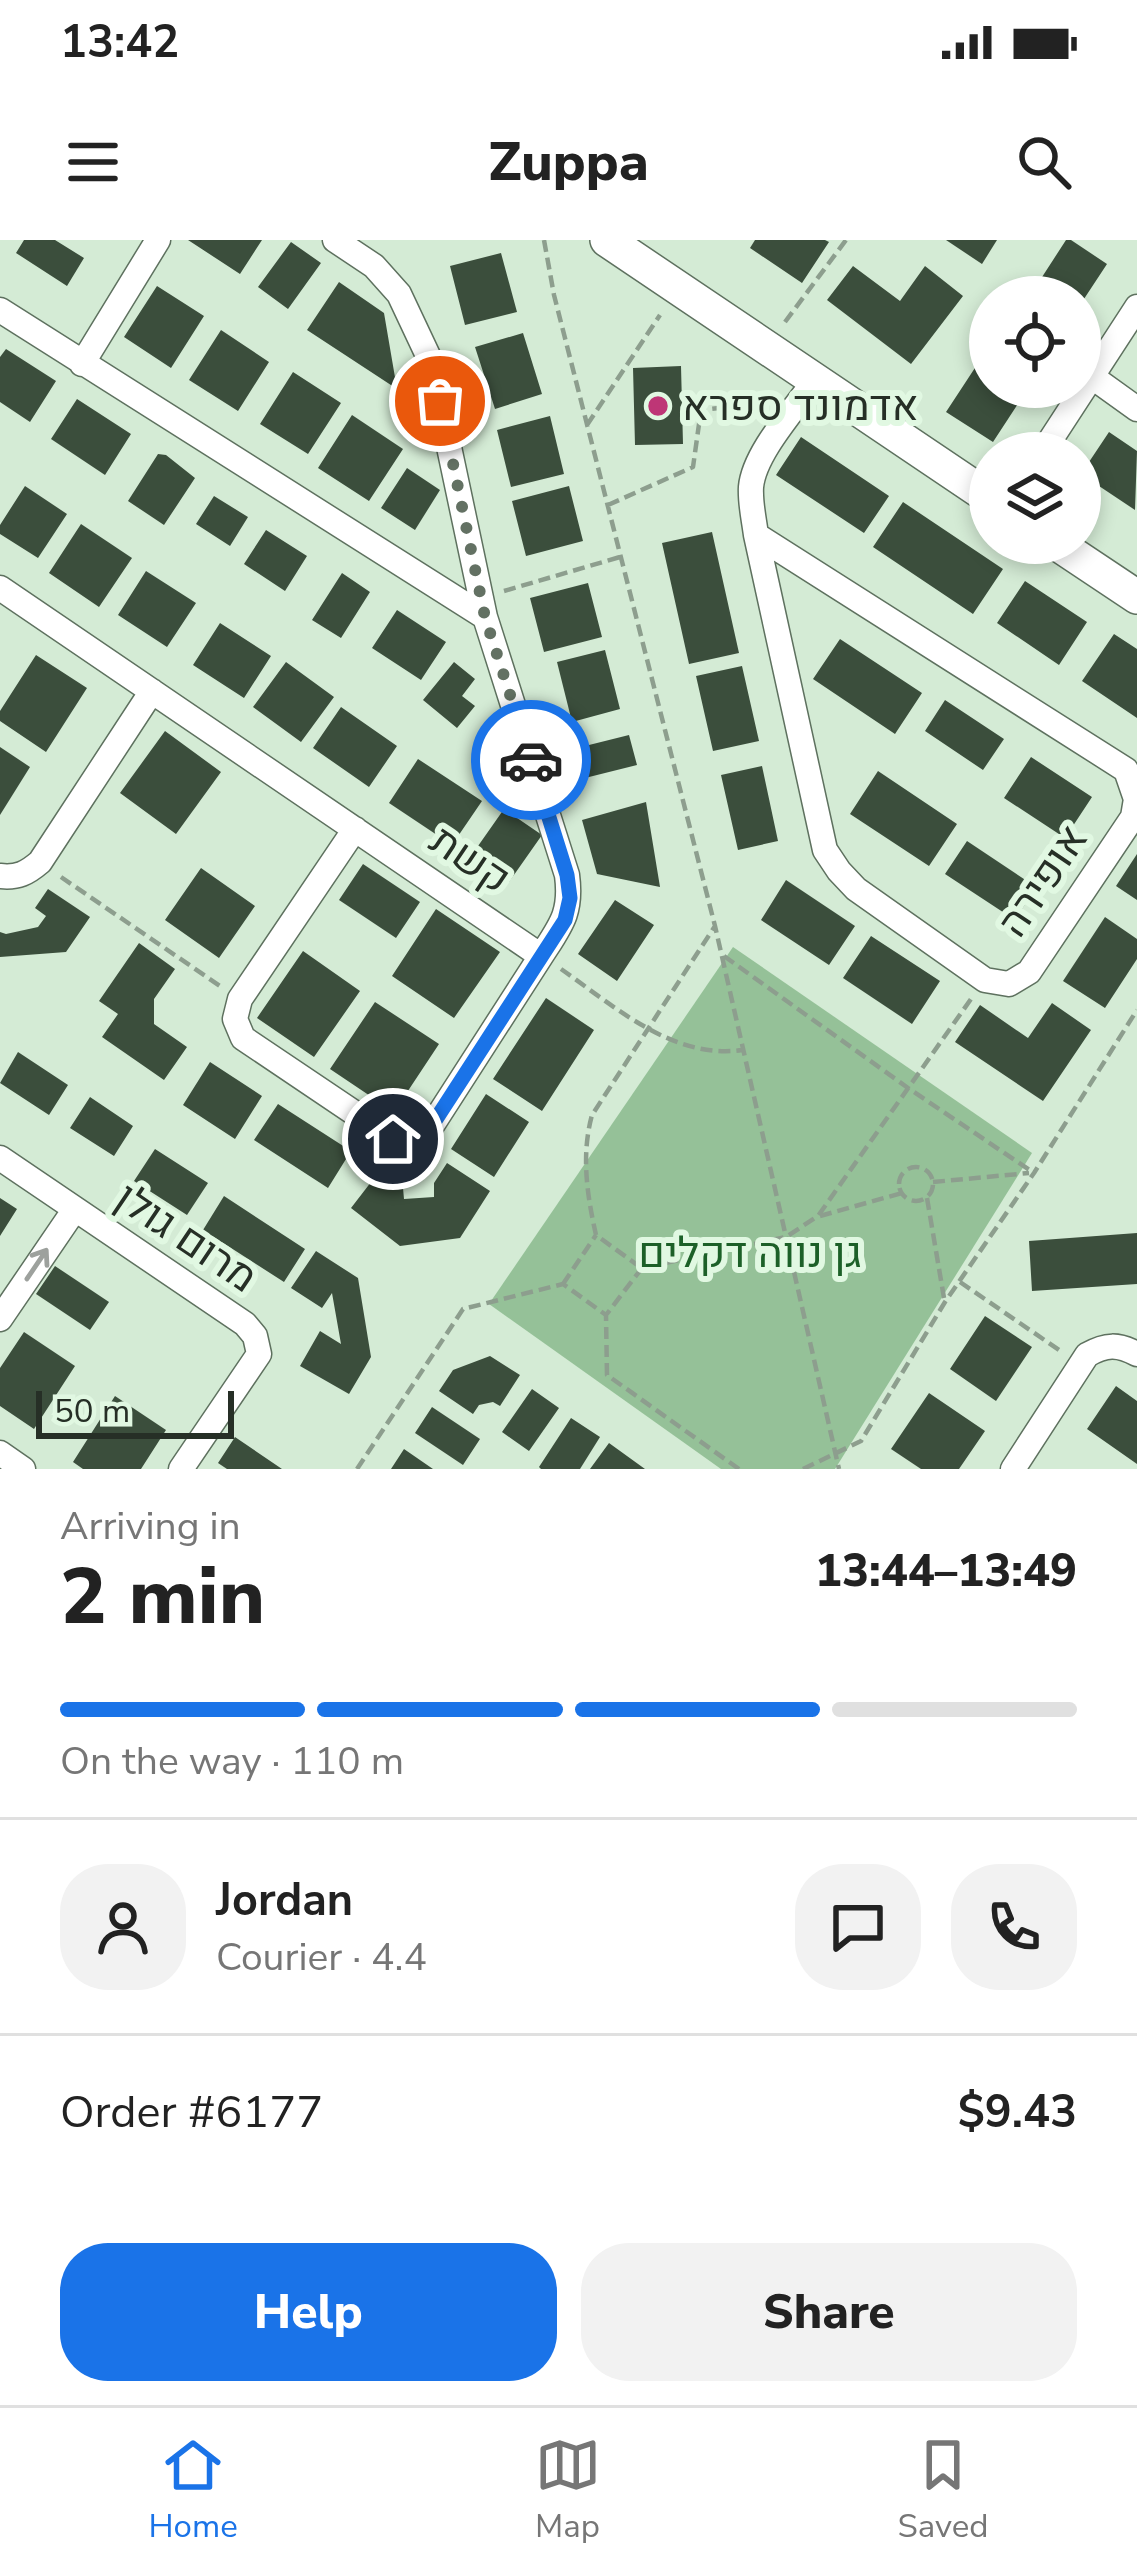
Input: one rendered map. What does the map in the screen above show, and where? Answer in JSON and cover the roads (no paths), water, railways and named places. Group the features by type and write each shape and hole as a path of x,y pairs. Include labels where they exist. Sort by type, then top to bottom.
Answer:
{"street":[{"path":"82,364 158,240"},
{"name":"קשת","path":"0,588 541,956 565,920 570,898 567,875 483,607 431,362 399,294 374,266 334,240"},
{"path":"607,240 766,348 808,390 969,486"},
{"path":"1101,361 1137,307"},
{"path":"0,310 483,607"},
{"path":"1101,383 1137,409"},
{"name":"אופירה","path":"756,535 1126,770 1136,799 1133,817 1030,973 1009,984 985,980 856,889 825,850 756,535 751,502 758,463 808,390"},
{"path":"1088,564 1137,597"},
{"path":"0,876 26,874 40,862 152,691"},
{"path":"355,830 240,999 236,1019 244,1038 393,1139 411,1140 429,1130 541,956"},
{"name":"מרום גולן","path":"0,1158 255,1336 259,1354 181,1469"},
{"path":"0,1319 75,1208"},
{"path":"1013,1469 1088,1355 1100,1347 1118,1345 1137,1354"},
{"path":"0,1454 23,1469"}],"place":[{"name":"אדמונד ספרא","path":"658,406"}],"park label":[{"name":"גן נווה דקלים","path":"750,1253"}]}
